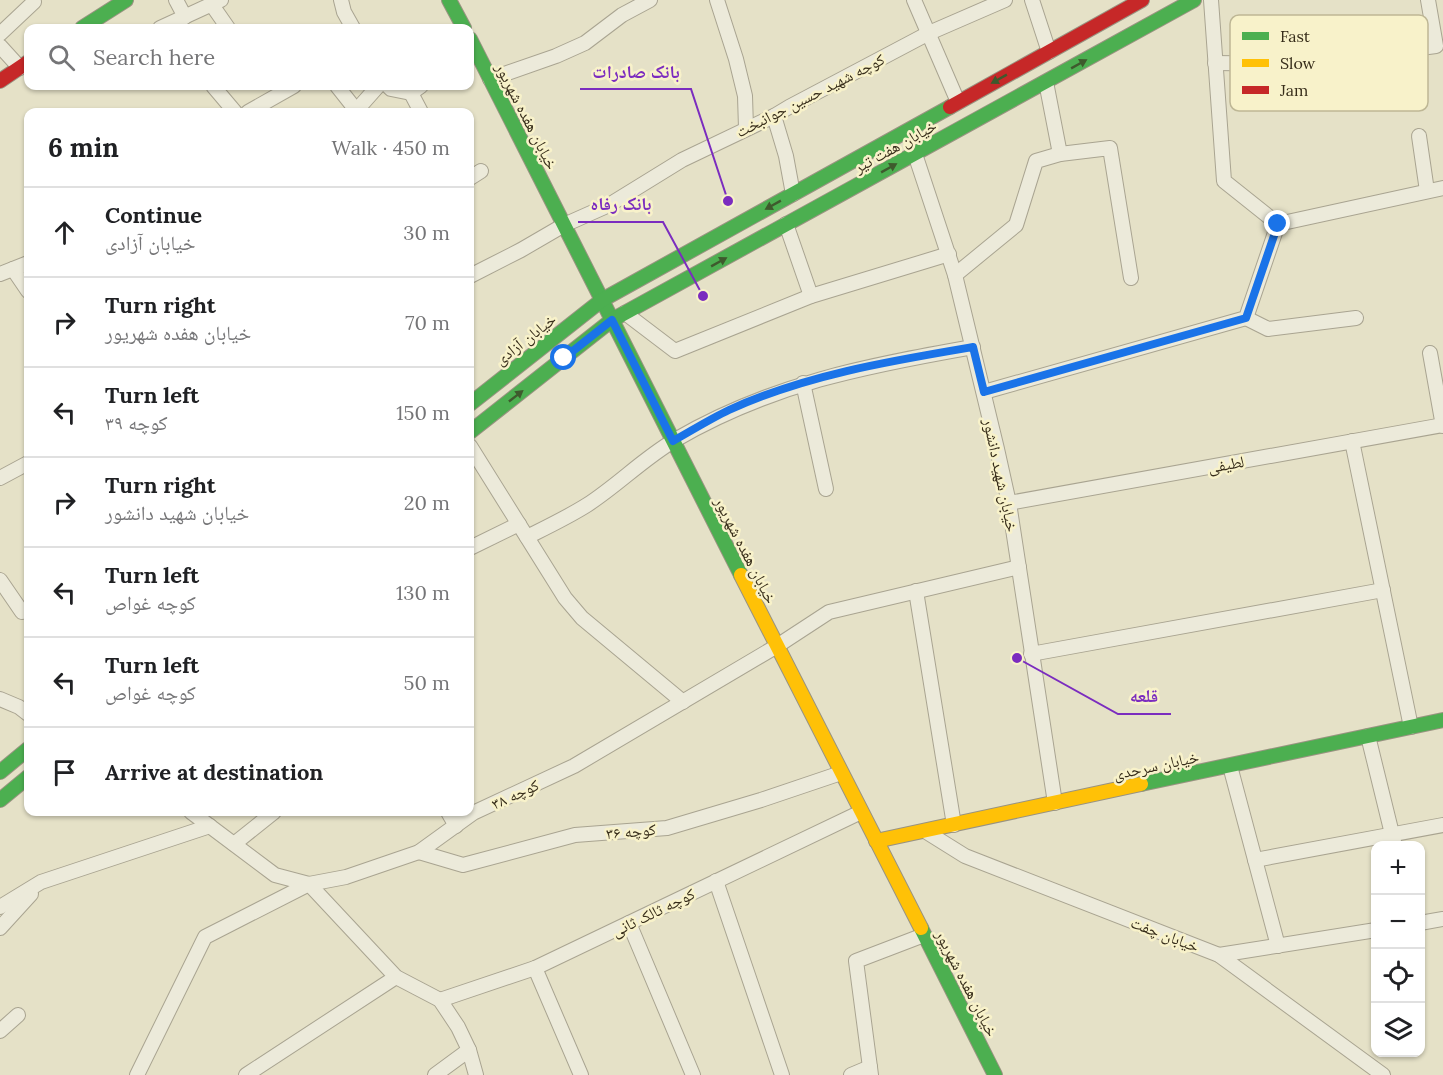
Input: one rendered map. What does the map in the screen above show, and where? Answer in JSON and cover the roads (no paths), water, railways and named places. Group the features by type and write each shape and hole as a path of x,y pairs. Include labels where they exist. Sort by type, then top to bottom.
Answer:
{"street":[{"path":"88,24 126,0"},
{"path":"176,0 185,17"},
{"path":"341,0 351,24"},
{"path":"449,0 462,24"},
{"path":"490,79 556,56 585,43 622,15 650,0"},
{"path":"717,0 745,96 746,128"},
{"path":"914,0 958,102"},
{"name":"کوچه شهید حسین جوانبخت","path":"474,274 564,225 609,204 682,160 774,116 929,33 1005,0"},
{"path":"1032,0 1048,52"},
{"name":"خیابان هفت تیر","path":"602,300 1142,0"},
{"name":"خیابان هفت تیر","path":"618,317 1194,0"},
{"path":"1211,0 1224,181 1278,224"},
{"path":"1428,0 1436,46 1428,47"},
{"path":"0,34 34,2"},
{"path":"169,24 216,2 226,24"},
{"path":"0,46 24,65 0,81"},
{"name":"خیابان هفده شهریور","path":"474,50 602,300 618,317 673,441 995,1075"},
{"path":"1215,63 1230,63"},
{"path":"1046,82 1060,154"},
{"path":"216,90 232,108"},
{"path":"255,108 287,90"},
{"path":"340,90 354,108"},
{"path":"359,108 374,90"},
{"path":"416,90 420,108"},
{"path":"774,116 786,156 793,194"},
{"path":"906,131 915,154"},
{"path":"1419,136 1427,191"},
{"path":"955,275 1017,225 1036,161 1060,154 1110,148 1131,278"},
{"name":"خیابان شهید دانشور","path":"915,154 955,275 1009,503 1055,803"},
{"path":"1278,224 1443,188"},
{"path":"786,224 811,296"},
{"path":"1246,318 1278,224"},
{"path":"474,429 618,317 675,351 811,296 949,254"},
{"path":"24,265 6,272 24,288"},
{"path":"664,265 675,285"},
{"name":"خیابان آزادی","path":"474,398 602,300"},
{"path":"984,392 1246,318 1268,329 1356,318"},
{"path":"550,340 564,358"},
{"path":"527,537 587,505 673,441 729,410 803,383 887,362 973,347"},
{"path":"1430,353 1443,425"},
{"path":"803,383 826,489"},
{"name":"لطیفی","path":"1009,503 1443,425"},
{"path":"1352,441 1411,727"},
{"path":"474,452 565,598 582,618 683,702"},
{"path":"0,478 24,465"},
{"path":"474,546 519,524"},
{"name":"کوچه ۳۸","path":"474,813 573,766 777,646 829,612 1018,567"},
{"path":"0,580 22,612"},
{"path":"1032,654 1383,590"},
{"path":"916,591 954,825"},
{"path":"0,699 24,711"},
{"name":"خیابان سرحدی","path":"876,841 1443,720"},
{"path":"1368,736 1394,840"},
{"path":"0,772 24,753"},
{"path":"1230,766 1278,946"},
{"name":"کوچه ۳۶","path":"418,852 463,865 575,835 667,828 841,773"},
{"path":"0,800 24,780"},
{"name":"کوچه ثالک ثانی","path":"440,1000 535,969 861,812"},
{"path":"196,816 275,875 309,884 396,977 440,1000 470,1050 476,1075"},
{"path":"234,844 269,816"},
{"path":"450,816 456,826"},
{"name":"کوچه ۳۸","path":"309,884 346,877 418,852 469,816"},
{"path":"1255,860 1394,840 1443,825"},
{"path":"0,907 41,882 210,826"},
{"name":"خیابان چفت","path":"925,831 965,856 1219,955 1383,1075"},
{"path":"716,881 782,1075"},
{"path":"0,928 41,882"},
{"path":"137,1075 205,937 309,884"},
{"path":"1425,922 1443,919"},
{"path":"629,923 693,1075"},
{"path":"1219,955 1371,931"},
{"path":"851,1075 871,1071 856,961 924,935"},
{"path":"535,969 580,1075"},
{"path":"246,1075 396,977"},
{"path":"0,1031 18,1015"},
{"path":"435,1075 470,1050"}],"place":[{"name":"بانک صادرات","path":"728,201"},
{"name":"بانک رفاه","path":"703,296"},
{"name":"قلعه","path":"1017,658"}]}
